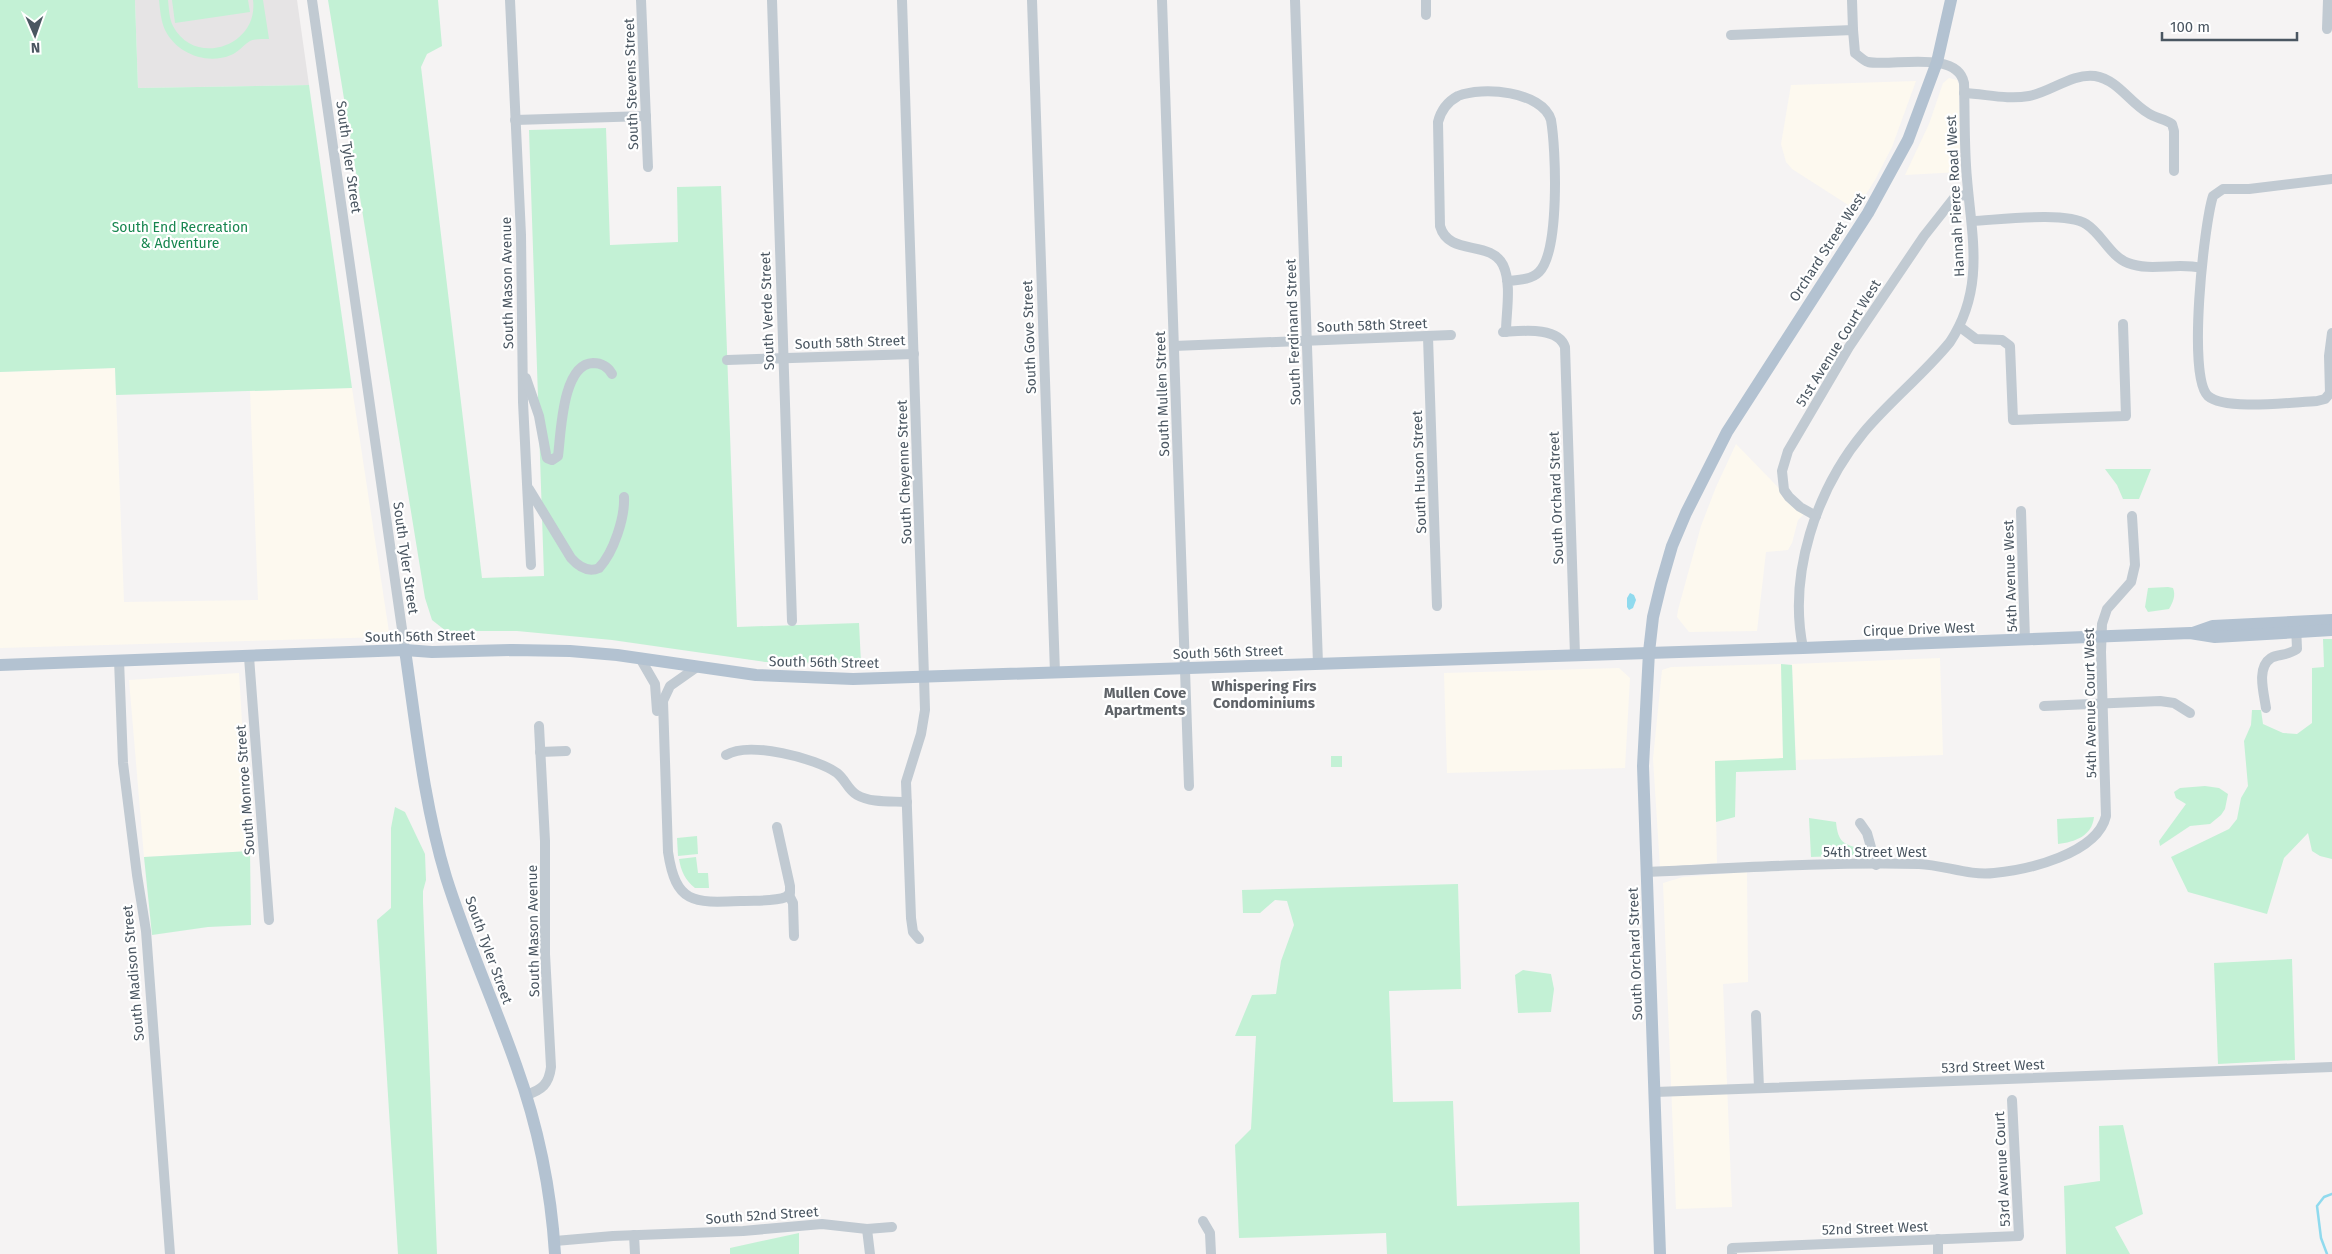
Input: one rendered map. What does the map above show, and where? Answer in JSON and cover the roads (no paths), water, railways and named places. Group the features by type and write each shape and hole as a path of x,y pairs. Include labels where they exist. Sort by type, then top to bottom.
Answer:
{"main road":[{"name":"Orchard Street West","path":"1649,652 1653,617 1669,555 1686,513 1706,470 1727,432 1880,193 1919,115 1937,62 1951,0"},
{"name":"Cirque Drive West","path":"1649,652 2101,638 2190,633 2215,637 2296,627 2332,620"},
{"name":"Cirque Drive West","path":"2296,627 2332,630"},
{"name":"South 56th Street","path":"0,665 405,650 432,652 514,650 561,651 640,658 756,675 806,678 924,677 1185,669 1649,652"},
{"name":"South Tyler Street","path":"405,650 422,765 441,858 454,901 526,1095 545,1164 555,1248"},
{"name":"South Orchard Street","path":"1649,652 1643,766 1660,1254"}],"street":[{"name":"South Tyler Street","path":"312,0 405,650"},
{"name":"South Mason Avenue","path":"510,0 521,235 523,371 531,564"},
{"name":"South Stevens Street","path":"642,0 648,167"},
{"name":"South Verde Street","path":"772,0 792,621"},
{"name":"South Cheyenne Street","path":"902,0 925,710 921,734 907,775 911,918 913,932 919,939"},
{"name":"South Gove Street","path":"1032,0 1055,673"},
{"name":"South Mullen Street","path":"1162,0 1189,786"},
{"name":"South Ferdinand Street","path":"1294,0 1318,664"},
{"path":"1426,0 1426,15"},
{"path":"1852,0 1856,53 1867,62 1937,62"},
{"path":"2327,29 2328,0"},
{"path":"1731,35 1853,30"},
{"name":"Hannah Pierce Road West","path":"1803,648 1799,625 1800,591 1806,552 1816,516 1836,473 1859,438 1945,349 1960,327 1973,286 1972,221 1968,194 1963,80 1960,73 1937,62"},
{"path":"1964,93 1996,98 2022,97 2049,90 2078,77 2101,78 2116,86 2149,114 2172,124 2174,131 2174,171"},
{"path":"1493,93 1520,95 1541,106 1548,112 1551,120 1554,223 1551,246 1545,264 1536,275 1525,279 1507,281 1503,266 1497,258 1484,251 1451,242 1444,235 1440,226 1438,126 1444,108 1453,99 1463,95 1493,93"},
{"path":"515,120 646,116"},
{"path":"2332,179 2249,189 2223,189 2215,194 2212,202 2200,282 2200,372 2202,388 2208,396 2222,403 2234,404 2317,401 2328,397 2332,334"},
{"name":"51st Avenue Court West","path":"1816,516 1800,507 1784,490 1782,475 1788,451 1849,347 1924,236 1954,198 1968,194"},
{"path":"1972,221 2045,218 2075,220 2092,228 2112,250 2129,264 2149,266 2185,265 2201,268"},
{"name":"South Orchard Street","path":"1507,281 1505,332 1552,334 1563,341 1567,354 1576,654"},
{"path":"1960,327 1976,338 2002,340 2009,344 2011,353 2013,420 2126,416 2123,324"},
{"name":"South 58th Street","path":"1174,346 1452,336"},
{"name":"South Huson Street","path":"1428,337 1437,606"},
{"name":"South 58th Street","path":"727,360 914,354"},
{"path":"523,371 537,410 547,458 552,460 558,456 560,427 574,373 582,366 593,363 607,367 612,374"},
{"path":"528,489 571,558 578,565 588,570 599,568 607,555 622,520 624,496"},
{"name":"54th Avenue West","path":"2022,511 2025,640"},
{"name":"54th Avenue Court West","path":"2095,836 2103,826 2106,816 2101,638 2103,616 2131,582 2135,565 2132,516"},
{"path":"2266,708 2262,677 2264,665 2272,657 2289,655 2297,649 2296,627"},
{"name":"South Monroe Street","path":"249,657 269,920"},
{"path":"640,658 655,684 658,758 664,768"},
{"name":"South Madison Street","path":"119,660 123,763 146,931 170,1254"},
{"path":"698,667 674,682 664,695 664,768 668,852 673,877 682,892 694,899 710,902 772,899 789,895"},
{"path":"2044,706 2102,702 2168,702 2190,712"},
{"name":"South Mason Avenue","path":"526,1095 546,1085 551,1067 545,954 544,841 539,726"},
{"path":"540,752 566,751"},
{"path":"726,755 738,751 784,752 836,772 851,791 860,796 907,802"},
{"path":"1860,823 1867,834 1876,865"},
{"path":"777,827 789,881 789,895 793,904 794,936"},
{"name":"54th Street West","path":"1647,872 1933,865 1970,872 1993,873 2060,856 2079,849 2095,836"},
{"path":"1756,1015 1759,1088"},
{"name":"53rd Street West","path":"1655,1092 2332,1067"},
{"name":"53rd Avenue Court","path":"2012,1100 2019,1236"},
{"path":"1203,1221 1210,1233 1211,1254"},
{"name":"South 52nd Street","path":"555,1248 634,1235 743,1231 822,1224 867,1229 892,1227"},
{"path":"867,1229 870,1254"},
{"path":"634,1235 635,1254"},
{"name":"52nd Street West","path":"1732,1251 2019,1236"},
{"path":"1938,1239 1938,1254"}],"water":[{"path":"1630,593 1634,595 1636,600 1633,608 1629,610 1627,598"}],"waterway":[{"path":"2327,1254 2321,1238 2317,1206 2324,1197 2332,1194"}],"district":[{"name":"Whispering Firs Condominiums","path":"1264,694"},
{"name":"Mullen Cove Apartments","path":"1145,702"}],"park label":[{"name":"South End Recreation & Adventure","path":"180,236"}]}
